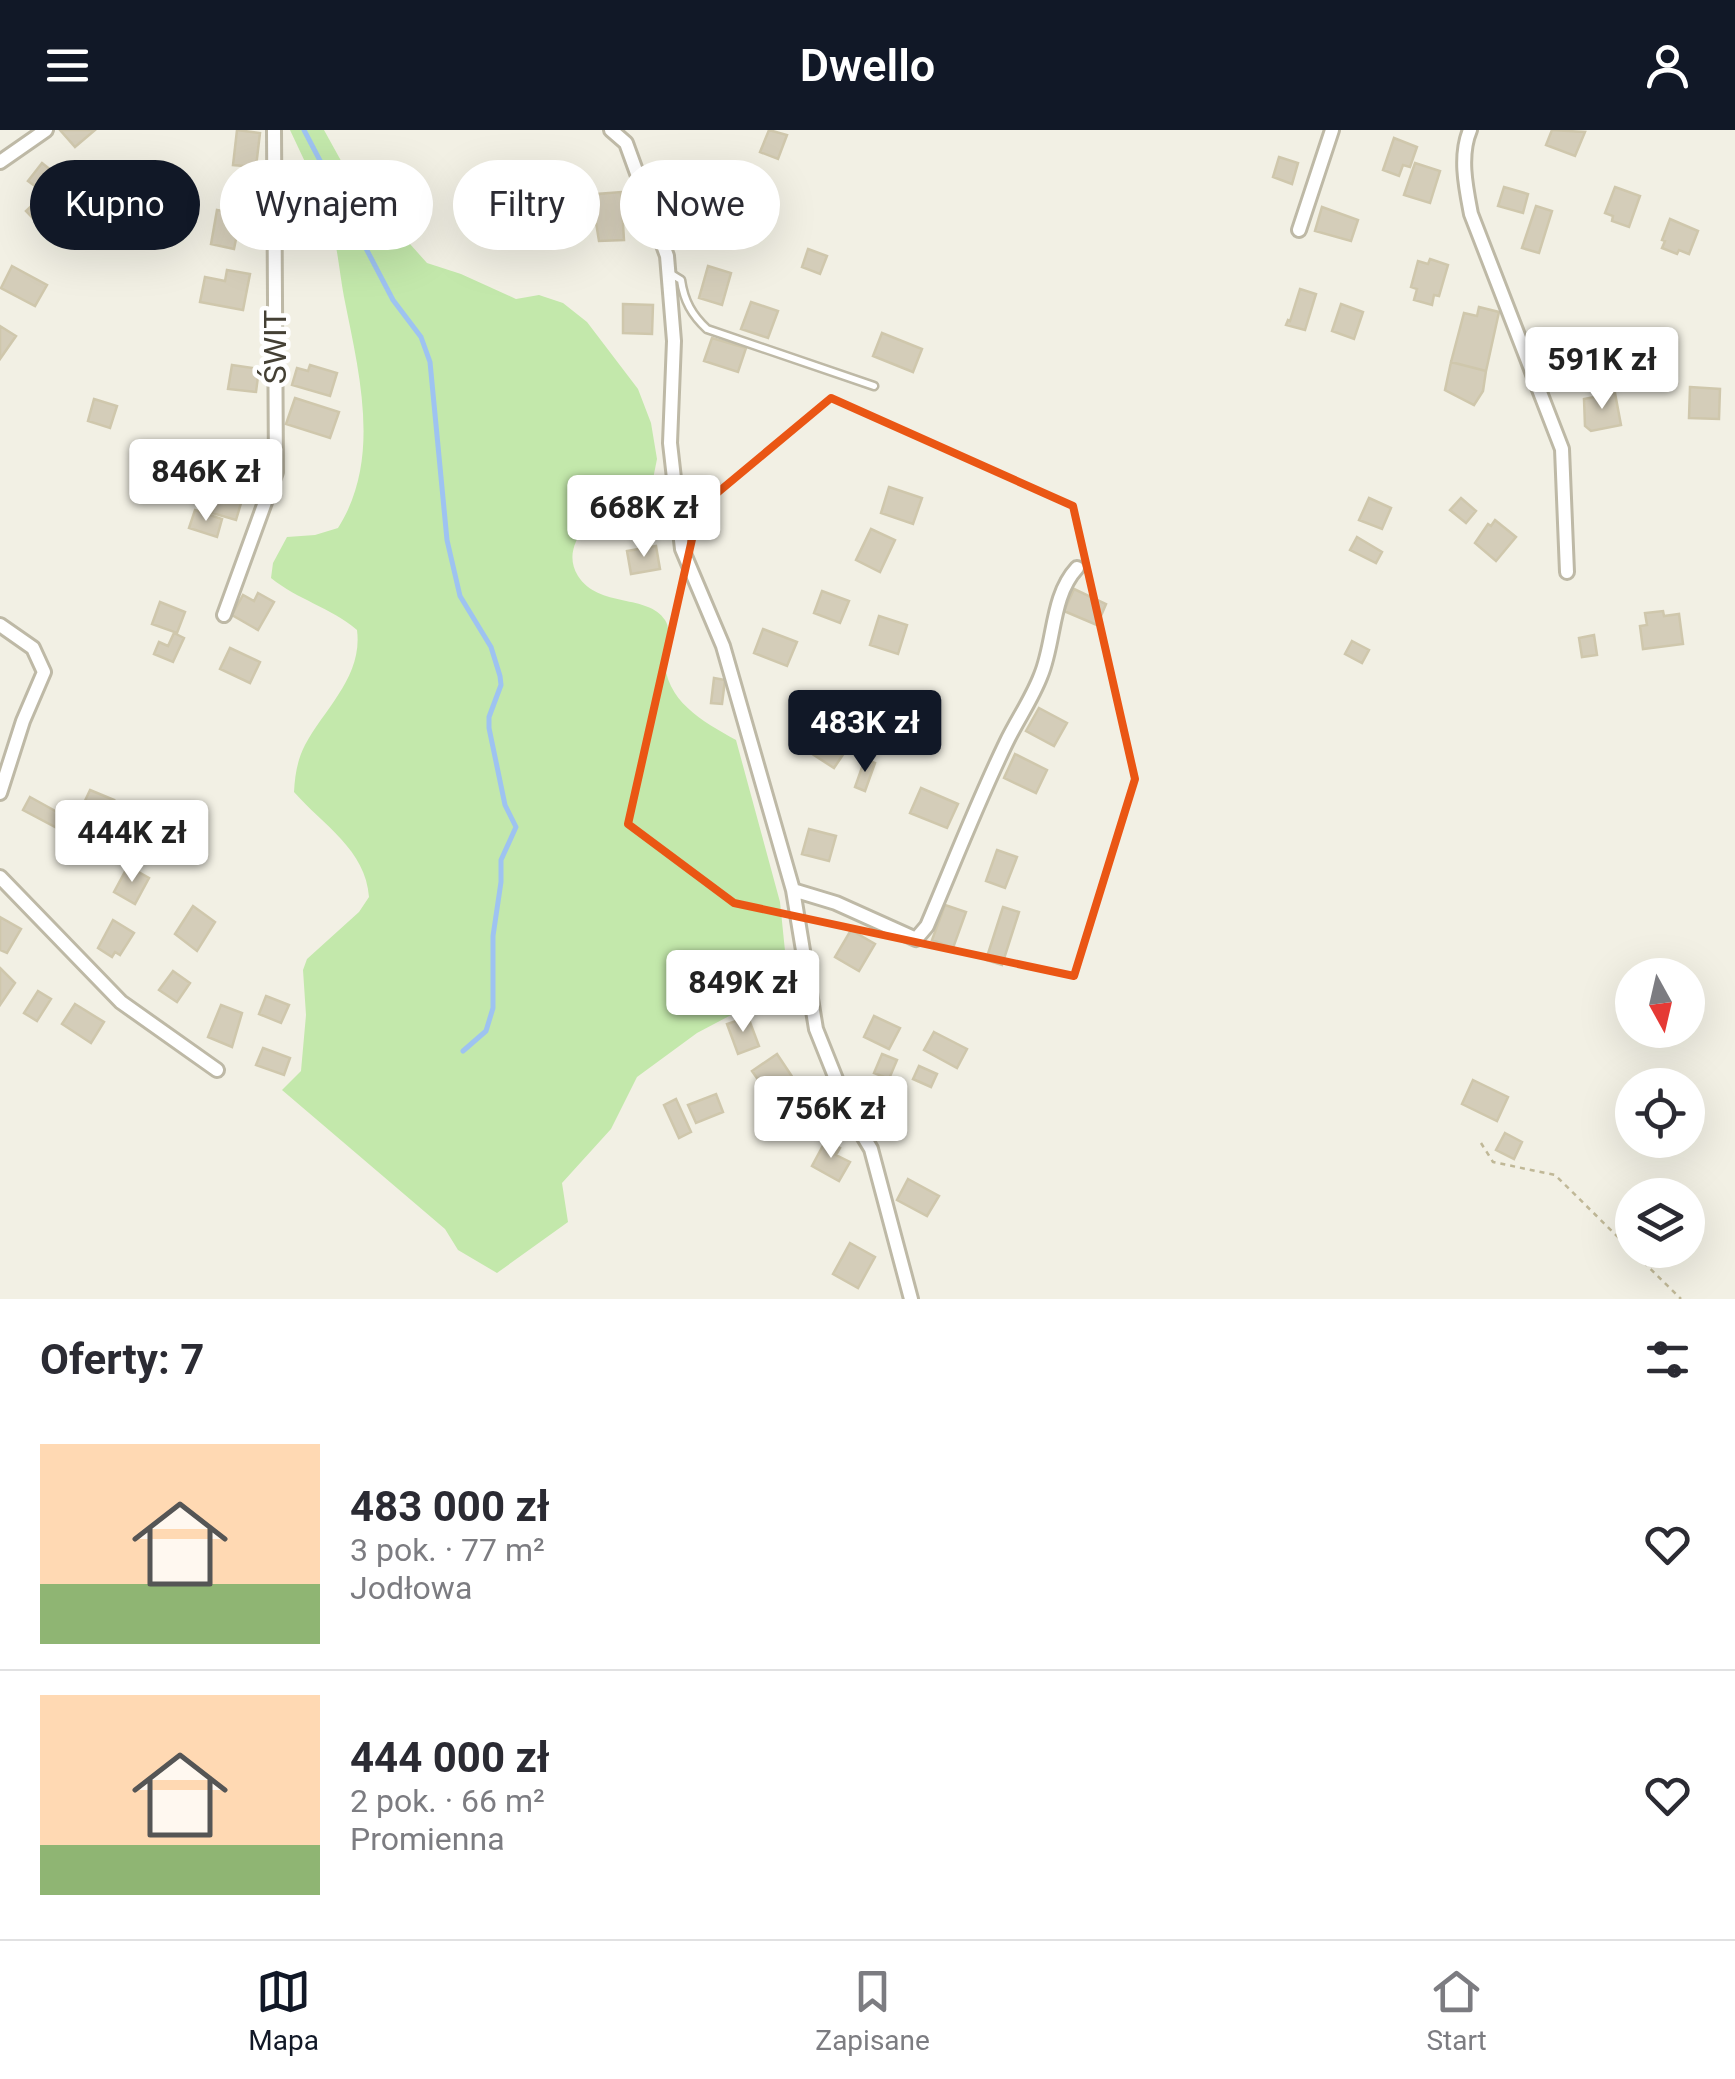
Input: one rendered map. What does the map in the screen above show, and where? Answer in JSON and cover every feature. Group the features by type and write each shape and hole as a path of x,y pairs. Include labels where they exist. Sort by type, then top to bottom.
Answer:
{"street":[{"path":"0,162 46,130"},
{"name":"ŚWIT","path":"224,616 276,472 274,130"},
{"path":"611,130 626,143 667,256 674,341 670,443 682,549 722,646 793,890 816,1029 850,1114 871,1149 911,1299"},
{"path":"1299,230 1332,130"},
{"path":"1470,130 1464,176 1470,214 1562,449 1566,572"},
{"path":"793,890 836,903 916,939 926,926 1006,742 1040,678 1050,653 1066,580 1077,568"},
{"path":"0,625 32,648 44,672 0,792"},
{"path":"0,877 121,1002 218,1070"}],"lane":[{"path":"668,272 681,280 688,305 706,330 874,386"}],"path":[{"path":"1481,1143 1493,1162 1555,1175 1681,1299"}],"highlighted area":[{"path":"831,398 1073,506 1135,779 1074,976 734,903 628,824 699,508"}],"green space":[{"path":"290,130 324,130 341,160 304,160"},
{"path":"337,250 415,250 427,263 516,299 539,295 563,303 587,322 638,389 651,423 657,459 651,489 635,507 584,526 575,545 573,563 578,576 598,593 647,607 665,620 665,667 676,694 696,715 736,740 780,902 789,990 697,1033 637,1077 611,1129 562,1183 568,1222 497,1273 458,1250 445,1229 282,1090 301,1071 306,1015 303,970 307,959 359,912 369,897 366,880 352,852 294,792 305,745 341,691 354,662 357,630 271,578 273,563 287,537 338,528 352,501 363,445 360,385"}],"building":[{"path":"60,130 95,130 75,147"},
{"path":"237,130 260,133 257,160 234,160"},
{"path":"769,130 787,135 778,159 760,152"},
{"path":"1552,130 1585,132 1575,156 1546,145"},
{"path":"1394,138 1417,147 1410,167 1403,165 1399,176 1383,170"},
{"path":"1279,157 1298,163 1292,184 1273,177"},
{"path":"1415,163 1440,171 1430,203 1404,195"},
{"path":"1504,187 1528,194 1523,213 1498,206"},
{"path":"1615,187 1640,196 1629,227 1612,221 1613,216 1605,213"},
{"path":"620,192 620,240 600,241 600,194"},
{"path":"1536,206 1552,211 1539,253 1522,248"},
{"path":"1322,207 1358,220 1351,241 1315,231"},
{"path":"217,210 220,210 220,246 211,244"},
{"path":"1670,219 1698,231 1689,254 1662,248"},
{"path":"808,249 827,256 820,274 802,267"},
{"path":"1430,259 1448,265 1439,296 1434,295 1432,305 1414,300 1417,289 1411,287 1418,261 1428,264"},
{"path":"12,266 47,285 35,306 1,288"},
{"path":"708,266 731,273 722,305 699,298"},
{"path":"227,270 250,274 243,310 200,302 205,277 225,281"},
{"path":"1300,289 1316,294 1305,330 1286,325"},
{"path":"751,302 778,311 768,338 741,329"},
{"path":"623,304 653,305 652,334 623,333"},
{"path":"1341,304 1363,312 1354,339 1332,331"},
{"path":"1479,307 1499,312 1486,371 1451,362 1464,313 1477,316"},
{"path":"0,326 16,336 0,359"},
{"path":"882,333 922,349 913,372 873,356"},
{"path":"712,338 746,348 738,372 704,361"},
{"path":"1451,362 1486,371 1483,391 1474,405 1445,390"},
{"path":"232,365 259,369 256,392 228,389"},
{"path":"310,365 337,373 330,396 292,385 297,368 308,371"},
{"path":"1690,387 1720,389 1719,419 1689,418"},
{"path":"1615,393 1621,425 1591,431 1585,426 1584,399"},
{"path":"295,398 339,412 330,438 286,424"},
{"path":"94,399 117,406 110,428 88,421"},
{"path":"221,486 244,493 236,520 212,513"},
{"path":"889,487 922,498 913,524 881,513"},
{"path":"1369,498 1391,508 1382,529 1359,520"},
{"path":"1461,498 1476,511 1466,523 1450,510"},
{"path":"195,510 222,519 217,537 189,528"},
{"path":"1495,520 1516,537 1496,561 1475,543"},
{"path":"871,529 895,540 880,572 856,560"},
{"path":"1357,537 1382,552 1376,563 1350,550"},
{"path":"656,546 660,569 631,574 627,551"},
{"path":"1074,589 1106,604 1097,625 1064,611"},
{"path":"822,591 849,601 840,623 814,613"},
{"path":"258,593 274,602 258,630 232,615 243,595 254,601"},
{"path":"160,602 185,612 177,633 152,624"},
{"path":"1663,611 1664,616 1679,614 1683,644 1643,649 1640,626 1647,625 1645,613"},
{"path":"879,616 907,625 898,654 870,645"},
{"path":"763,629 797,642 787,666 754,653"},
{"path":"174,633 184,638 173,662 154,654 159,642 168,646"},
{"path":"1594,635 1597,655 1582,657 1579,638"},
{"path":"1352,641 1369,650 1362,663 1345,654"},
{"path":"230,648 260,662 250,683 220,669"},
{"path":"714,678 725,680 722,704 711,703"},
{"path":"1039,708 1067,723 1054,746 1026,731"},
{"path":"821,734 846,750 834,768 809,752"},
{"path":"1015,754 1047,770 1036,793 1004,778"},
{"path":"865,759 875,763 865,791 855,787"},
{"path":"921,788 958,804 947,828 910,813"},
{"path":"90,790 114,800 100,829 77,818"},
{"path":"30,797 66,817 59,829 23,810"},
{"path":"809,829 836,836 829,861 802,854"},
{"path":"997,850 1017,857 1005,888 986,881"},
{"path":"128,866 149,878 135,904 114,892"},
{"path":"945,905 966,912 953,948 932,940"},
{"path":"193,906 215,922 197,951 175,934"},
{"path":"1003,907 1019,912 1002,965 986,960"},
{"path":"0,917 21,929 7,953 0,950"},
{"path":"113,920 134,933 120,955 115,952 112,957 98,948"},
{"path":"851,930 875,944 859,971 835,957"},
{"path":"0,968 15,983 0,1005"},
{"path":"173,971 190,983 177,1002 159,990"},
{"path":"38,991 51,999 37,1021 24,1013"},
{"path":"266,996 289,1005 281,1023 259,1014"},
{"path":"75,1004 104,1022 91,1043 62,1024"},
{"path":"221,1005 242,1013 232,1047 208,1037"},
{"path":"874,1016 900,1028 889,1049 864,1037"},
{"path":"748,1017 759,1046 738,1054 727,1024"},
{"path":"934,1032 967,1049 957,1068 924,1050"},
{"path":"263,1048 290,1058 284,1075 256,1065"},
{"path":"777,1054 799,1087 775,1104 752,1071"},
{"path":"882,1054 897,1060 889,1079 874,1073"},
{"path":"919,1066 937,1074 931,1087 913,1079"},
{"path":"1473,1080 1508,1097 1497,1121 1462,1104"},
{"path":"716,1094 723,1112 696,1123 688,1105"},
{"path":"676,1099 691,1132 679,1138 664,1105"},
{"path":"1505,1133 1522,1142 1514,1159 1496,1150"},
{"path":"826,1140 840,1148 836,1155 850,1162 839,1181 812,1166"},
{"path":"908,1179 939,1196 927,1216 897,1200"},
{"path":"850,1243 875,1257 858,1288 833,1274"}],"waterway":[{"path":"304,130 393,300 421,337 430,362 447,540 460,596 491,647 500,676 489,728 505,805 516,827 501,860 493,936 493,1008 486,1031 463,1051"}]}
